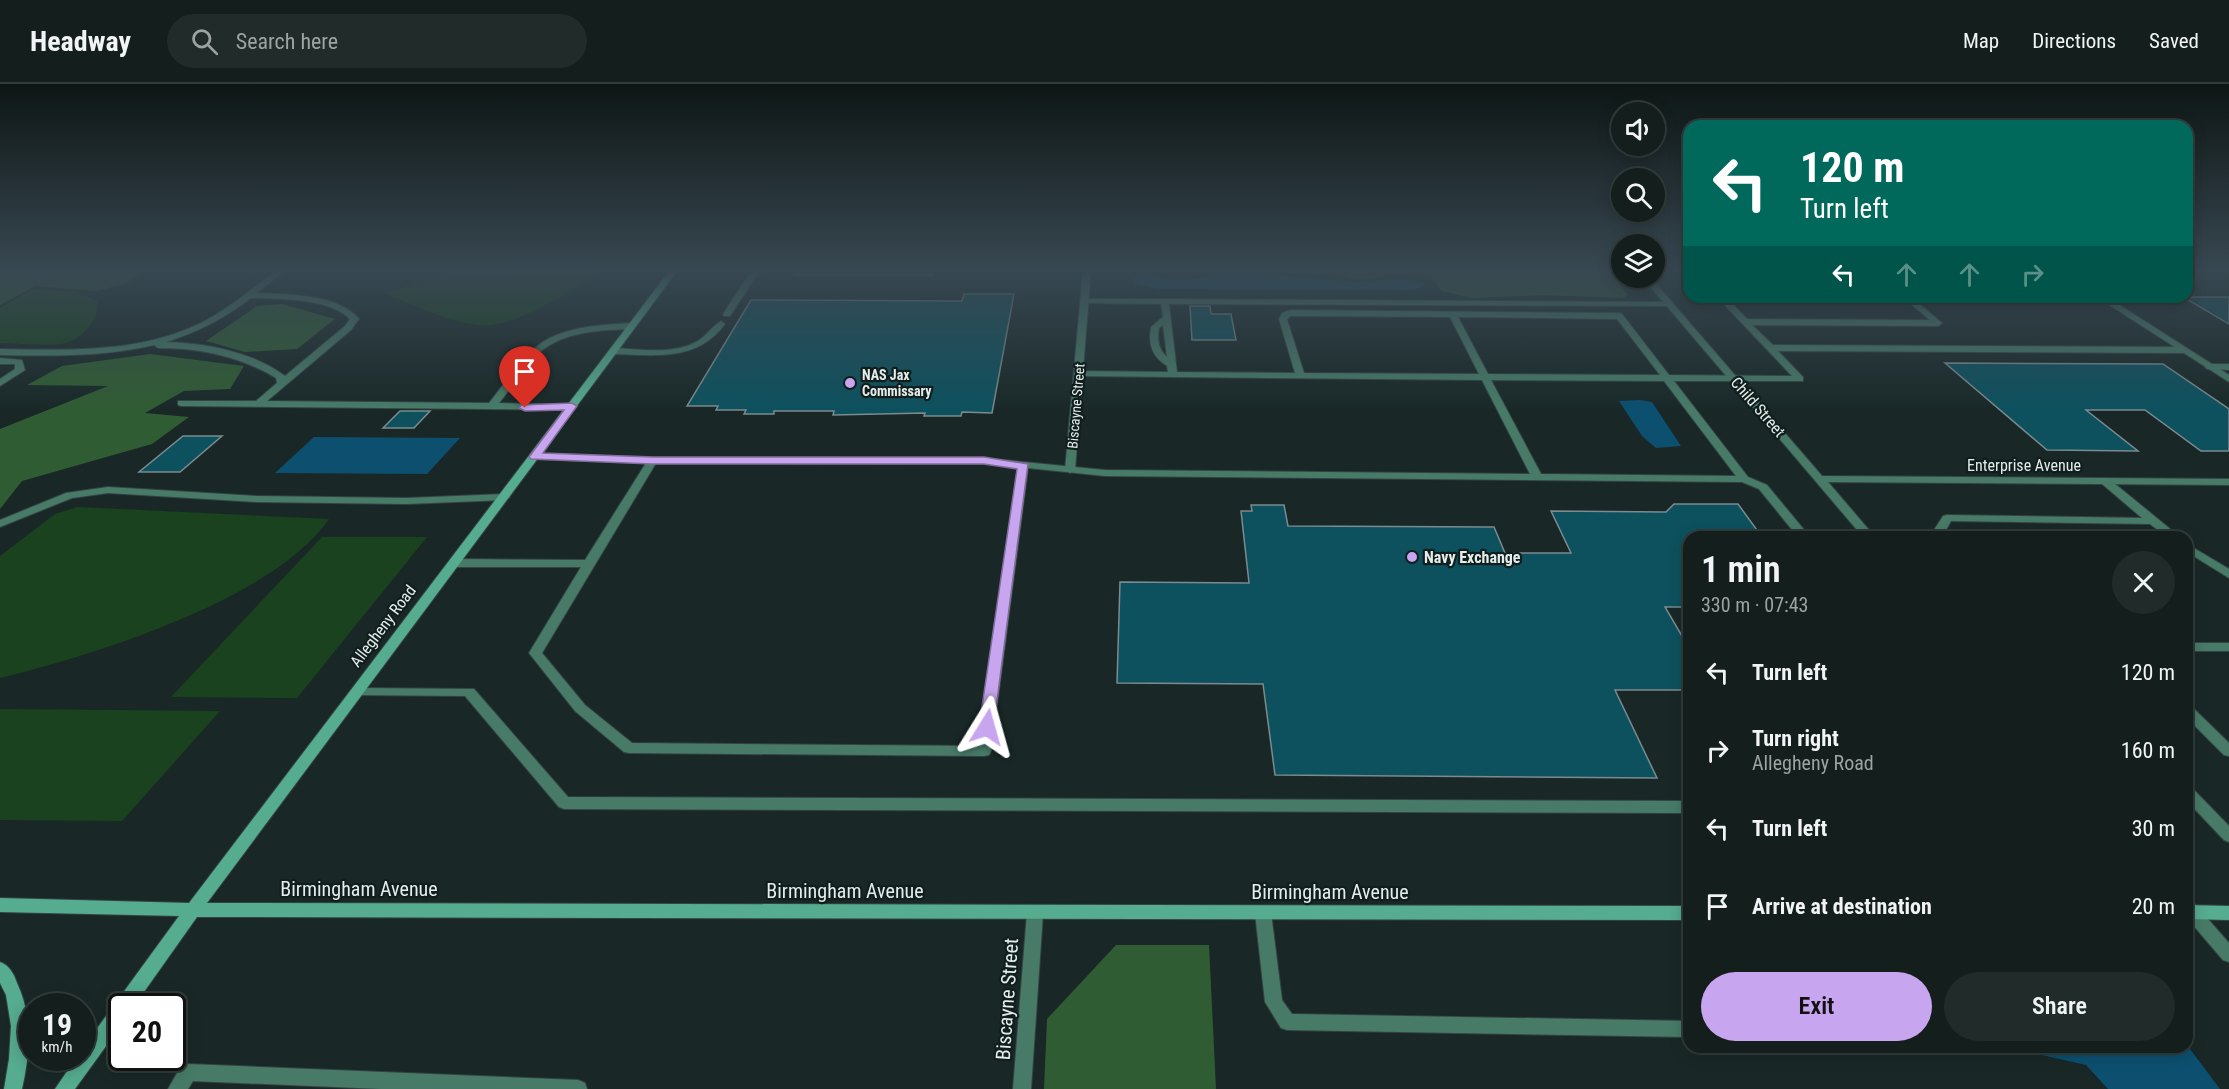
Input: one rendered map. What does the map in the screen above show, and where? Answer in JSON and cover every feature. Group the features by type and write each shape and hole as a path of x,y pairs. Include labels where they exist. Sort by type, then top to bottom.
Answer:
{"main road":[{"name":"Allegheny Road","path":"134,993 193,909 639,317"},
{"name":"Birmingham Avenue","path":"0,905 193,909 1683,913"},
{"path":"2193,910 2229,913"},
{"path":"0,969 9,980 20,1019 13,1089"},
{"name":"Allegheny Road","path":"64,1089 108,1029"}],"street":[{"path":"136,346 167,339 197,328 215,317"},
{"path":"260,403 281,382 348,328 355,319 353,317"},
{"name":"Biscayne Street","path":"1070,470 1084,317"},
{"path":"1284,317 1300,375"},
{"path":"1454,317 1537,477"},
{"path":"1620,317 1744,479"},
{"name":"Child Street","path":"1681,317 1864,531"},
{"path":"1079,374 1800,379 1740,317"},
{"path":"1745,322 1938,323 1930,317"},
{"path":"2132,317 2229,379"},
{"path":"1167,318 1173,375"},
{"path":"1167,318 1155,327 1154,343 1155,351 1171,364"},
{"path":"613,351 674,351 691,348 713,337 721,324"},
{"path":"491,407 536,351 545,345 577,332 632,326"},
{"path":"179,346 197,328"},
{"path":"0,352 81,352 136,346 179,346 256,362 280,377 281,382"},
{"path":"1771,348 2183,350"},
{"path":"0,361 19,362 20,370 0,383"},
{"path":"2210,367 2229,367"},
{"path":"181,403 572,406"},
{"path":"535,457 652,460 984,461 1070,470 1173,474 1744,479 1763,487 1799,531"},
{"path":"652,460 535,653 580,708 629,748 984,751 1023,466"},
{"name":"Enterprise Avenue","path":"1819,479 2229,482"},
{"path":"2105,481 2166,531"},
{"path":"0,524 70,495 108,490 279,499 407,501 505,497"},
{"path":"0,530 22,515"},
{"path":"1941,531 1947,518 2153,521"},
{"path":"2193,550 2229,574"},
{"path":"455,563 589,564"},
{"path":"2193,647 2229,647"},
{"path":"358,692 469,692 564,802 1683,807"},
{"path":"2193,716 2229,751"},
{"path":"2193,798 2229,836"},
{"name":"Biscayne Street","path":"1022,1089 1035,913"},
{"path":"1263,913 1274,1002 1287,1022 1683,1029"},
{"path":"2193,914 2229,955"},
{"path":"177,1089 188,1072 578,1089"}],"green space":[{"path":"0,317 95,317 79,337 66,343 44,345 0,343"},
{"path":"241,317 328,317 335,319 297,349 245,352 206,341"},
{"path":"445,317 521,317 492,325 477,325"},
{"path":"150,354 244,366 230,389 184,391 145,413 189,417 152,444 22,481 0,509 0,429 108,386 27,385 62,366"},
{"path":"78,507 329,519 303,548 267,575 225,599 130,639 83,655 0,678 0,556 55,514"},
{"path":"322,537 427,537 297,698 171,697"},
{"path":"0,709 220,711 122,821 0,820"},
{"path":"1116,945 1209,945 1216,1089 1044,1089 1047,1019"}],"water":[{"path":"1619,401 1652,402 1681,446 1656,448 1642,436"},
{"path":"314,437 460,438 427,474 275,473"},
{"path":"2033,1053 2193,1053 2220,1089 2108,1089 2086,1065"}],"building":[{"path":"741,317 1010,317 992,413 962,412 961,416 924,416 925,413 833,415 834,411 774,411 774,414 744,414 746,410 716,410 718,406 687,406"},
{"path":"1191,317 1232,317 1236,340 1192,340"},
{"path":"2217,317 2229,317 2229,324"},
{"path":"1945,363 2163,364 2229,409 2229,451 2201,451 2145,410 2086,410 2138,451 2047,450"},
{"path":"400,411 430,411 414,428 383,428"},
{"path":"183,436 222,436 180,472 139,472"},
{"path":"1674,504 1738,504 1758,531 1683,531 1683,607 1665,607 1683,638 1683,690 1615,690 1657,778 1275,775 1263,684 1117,683 1120,582 1249,583 1241,511 1252,511 1251,505 1284,505 1288,526 1494,527 1505,553 1571,553 1551,511 1666,512"}],"place":[{"name":"NAS Jax Commissary","path":"850,383"},
{"name":"Navy Exchange","path":"1412,557"}],"route":[{"path":"525,408 572,406 535,457 652,460 984,461 1023,466 987,727"}]}
